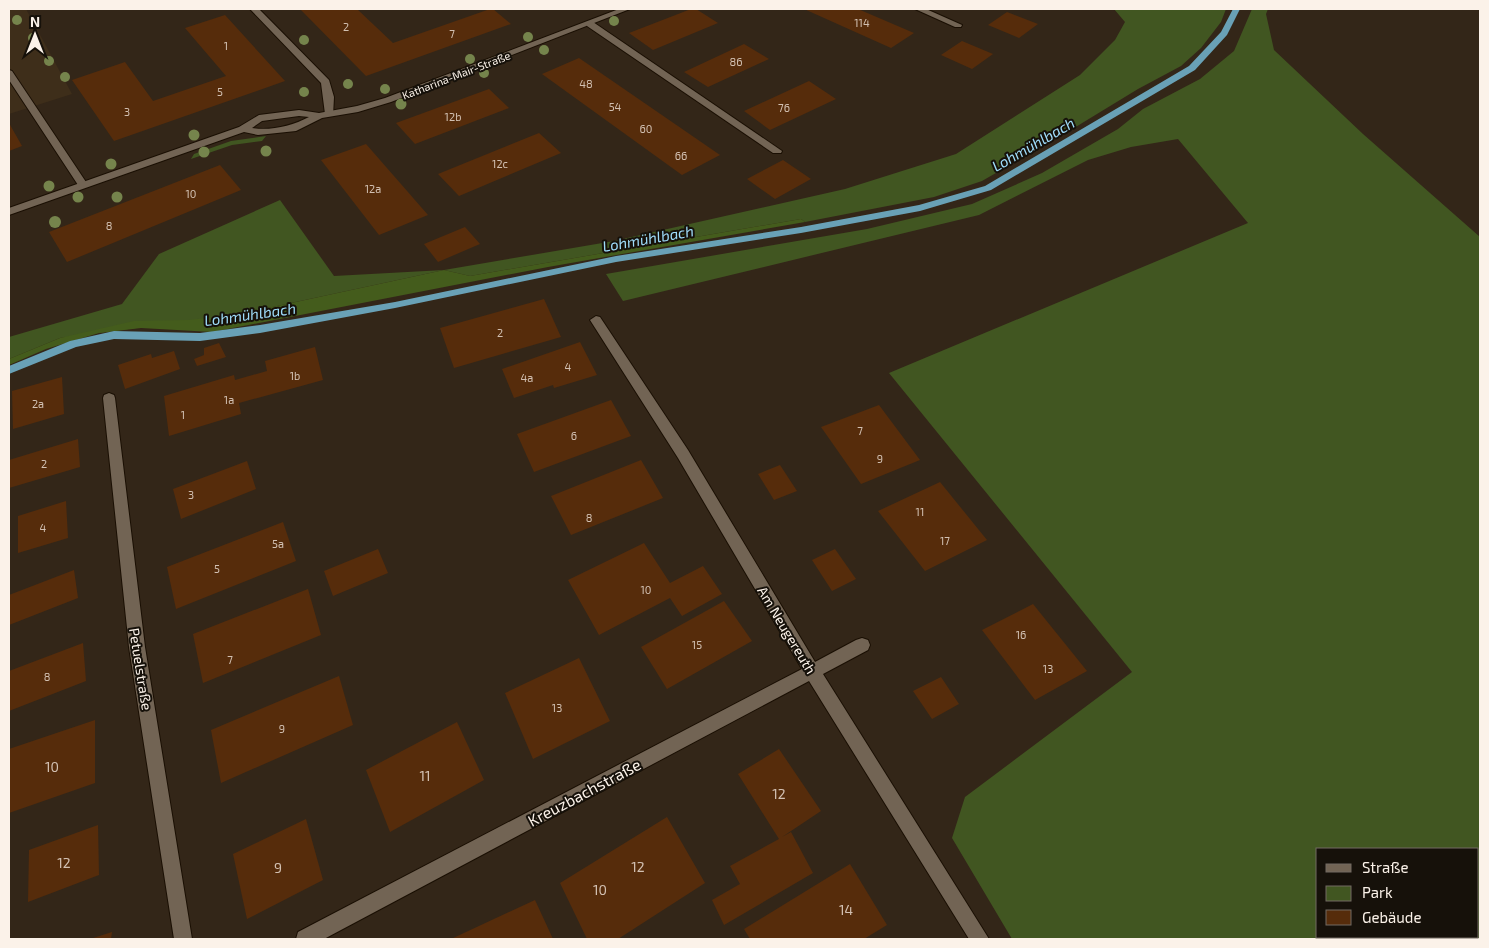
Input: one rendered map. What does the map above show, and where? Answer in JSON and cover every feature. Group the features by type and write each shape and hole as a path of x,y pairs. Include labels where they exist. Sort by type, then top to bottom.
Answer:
{"street":[{"path":"254,9 326,82 330,114"},
{"name":"Katharina-Mair-Straße","path":"9,212 244,129 259,118 300,113 318,116 388,100 626,9"},
{"path":"919,9 958,25"},
{"path":"590,24 777,151"},
{"path":"9,72 83,185"},
{"name":"Katharina-Mair-Straße","path":"244,129 258,132 296,128 318,116"},
{"name":"Am Neugereuth","path":"596,320 683,454 812,671 980,939"},
{"name":"Petuelstraße","path":"109,398 135,627 183,939"},
{"name":"Kreuzbachstraße","path":"306,939 862,645"}],"shaded area":[{"path":"9,9 26,9 72,94 9,114"}],"green space":[{"path":"1114,9 1226,9 1221,22 1201,48 1181,66 1138,89 982,181 934,197 805,222 801,219 470,276 444,270 614,241 845,189 956,154 1080,75 1115,40 1125,22"},
{"path":"1252,9 1268,9 1266,14 1274,50 1363,134 1480,237 1480,939 1012,939 952,838 965,797 1132,672 889,373 1248,223 1178,139 1131,147 1088,160 979,215 623,301 606,274 867,229 972,204 1042,173 1118,129 1143,109 1200,79 1234,51"},
{"path":"266,136 262,141 232,145 191,159 194,154 231,141"},
{"path":"280,200 334,276 444,270 236,315 60,338 9,359 9,337 122,304 159,254"},
{"path":"801,219 805,222 548,267 212,332 141,328 99,333 46,349 9,365 9,359 60,338 134,321 188,320 236,315 444,270 470,276"}],"building":[{"path":"300,9 357,9 393,43 490,9 493,9 511,24 366,76"},
{"path":"691,9 696,9 718,23 653,50 629,33"},
{"path":"804,9 858,9 914,33 891,48"},
{"path":"1007,12 1038,24 1019,38 988,25"},
{"path":"225,15 285,81 114,141 72,80 125,62 153,101 226,76 185,28"},
{"path":"962,41 993,54 972,69 941,55"},
{"path":"744,44 769,59 708,87 684,72"},
{"path":"579,58 720,155 682,175 542,74"},
{"path":"809,81 836,99 770,130 744,111"},
{"path":"489,89 509,108 415,144 396,123"},
{"path":"9,123 22,146 9,151"},
{"path":"539,133 561,153 459,196 438,174"},
{"path":"366,144 428,215 379,235 321,160"},
{"path":"783,160 811,179 775,199 747,179"},
{"path":"220,165 241,190 67,262 49,232"},
{"path":"465,227 480,244 438,262 424,244"},
{"path":"544,299 561,337 454,368 440,328"},
{"path":"580,342 597,375 554,388 553,385 514,398 502,369"},
{"path":"219,343 226,357 197,366 194,359 204,355 204,348"},
{"path":"315,347 323,380 239,403 241,414 169,436 164,396 234,375 235,380 267,371 265,361"},
{"path":"174,351 180,369 125,389 118,365 151,354 152,358"},
{"path":"62,377 64,414 13,429 12,391"},
{"path":"611,400 631,436 534,472 517,434"},
{"path":"879,405 920,460 861,484 821,427"},
{"path":"78,439 80,467 9,488 9,460"},
{"path":"641,460 663,498 571,535 551,496"},
{"path":"247,461 256,489 181,519 173,489"},
{"path":"780,465 797,491 774,500 758,474"},
{"path":"940,482 987,540 925,571 878,511"},
{"path":"66,501 68,538 18,553 18,516"},
{"path":"283,522 296,561 176,609 167,567"},
{"path":"644,543 670,583 703,566 722,594 682,616 670,598 599,635 568,580"},
{"path":"378,549 388,573 333,596 324,571"},
{"path":"835,549 856,579 832,591 812,560"},
{"path":"74,570 78,598 9,625 9,595"},
{"path":"308,589 321,635 203,683 193,634"},
{"path":"724,601 752,641 667,689 641,647"},
{"path":"1033,604 1087,671 1035,700 982,630"},
{"path":"83,643 86,681 9,711 9,671"},
{"path":"579,658 610,721 533,759 505,693"},
{"path":"339,676 353,725 221,783 211,730"},
{"path":"941,677 959,704 932,719 913,691"},
{"path":"95,720 95,783 9,813 9,749"},
{"path":"457,722 484,780 390,832 366,770"},
{"path":"779,749 821,811 782,837 791,832 813,873 724,925 712,900 740,884 730,866 779,839 738,774"},
{"path":"667,817 705,883 618,939 587,939 560,883"},
{"path":"306,819 323,880 247,919 233,854"},
{"path":"98,825 99,875 28,902 29,850"},
{"path":"850,864 887,925 864,939 750,939 744,929"},
{"path":"535,900 553,939 451,939"},
{"path":"112,932 111,939 90,939"}],"waterway":[{"name":"Lohmühlbach","path":"9,370 74,344 114,335 200,337 260,329 395,305 616,259 801,230 920,208 988,188 1192,68 1224,33 1236,9"}]}
